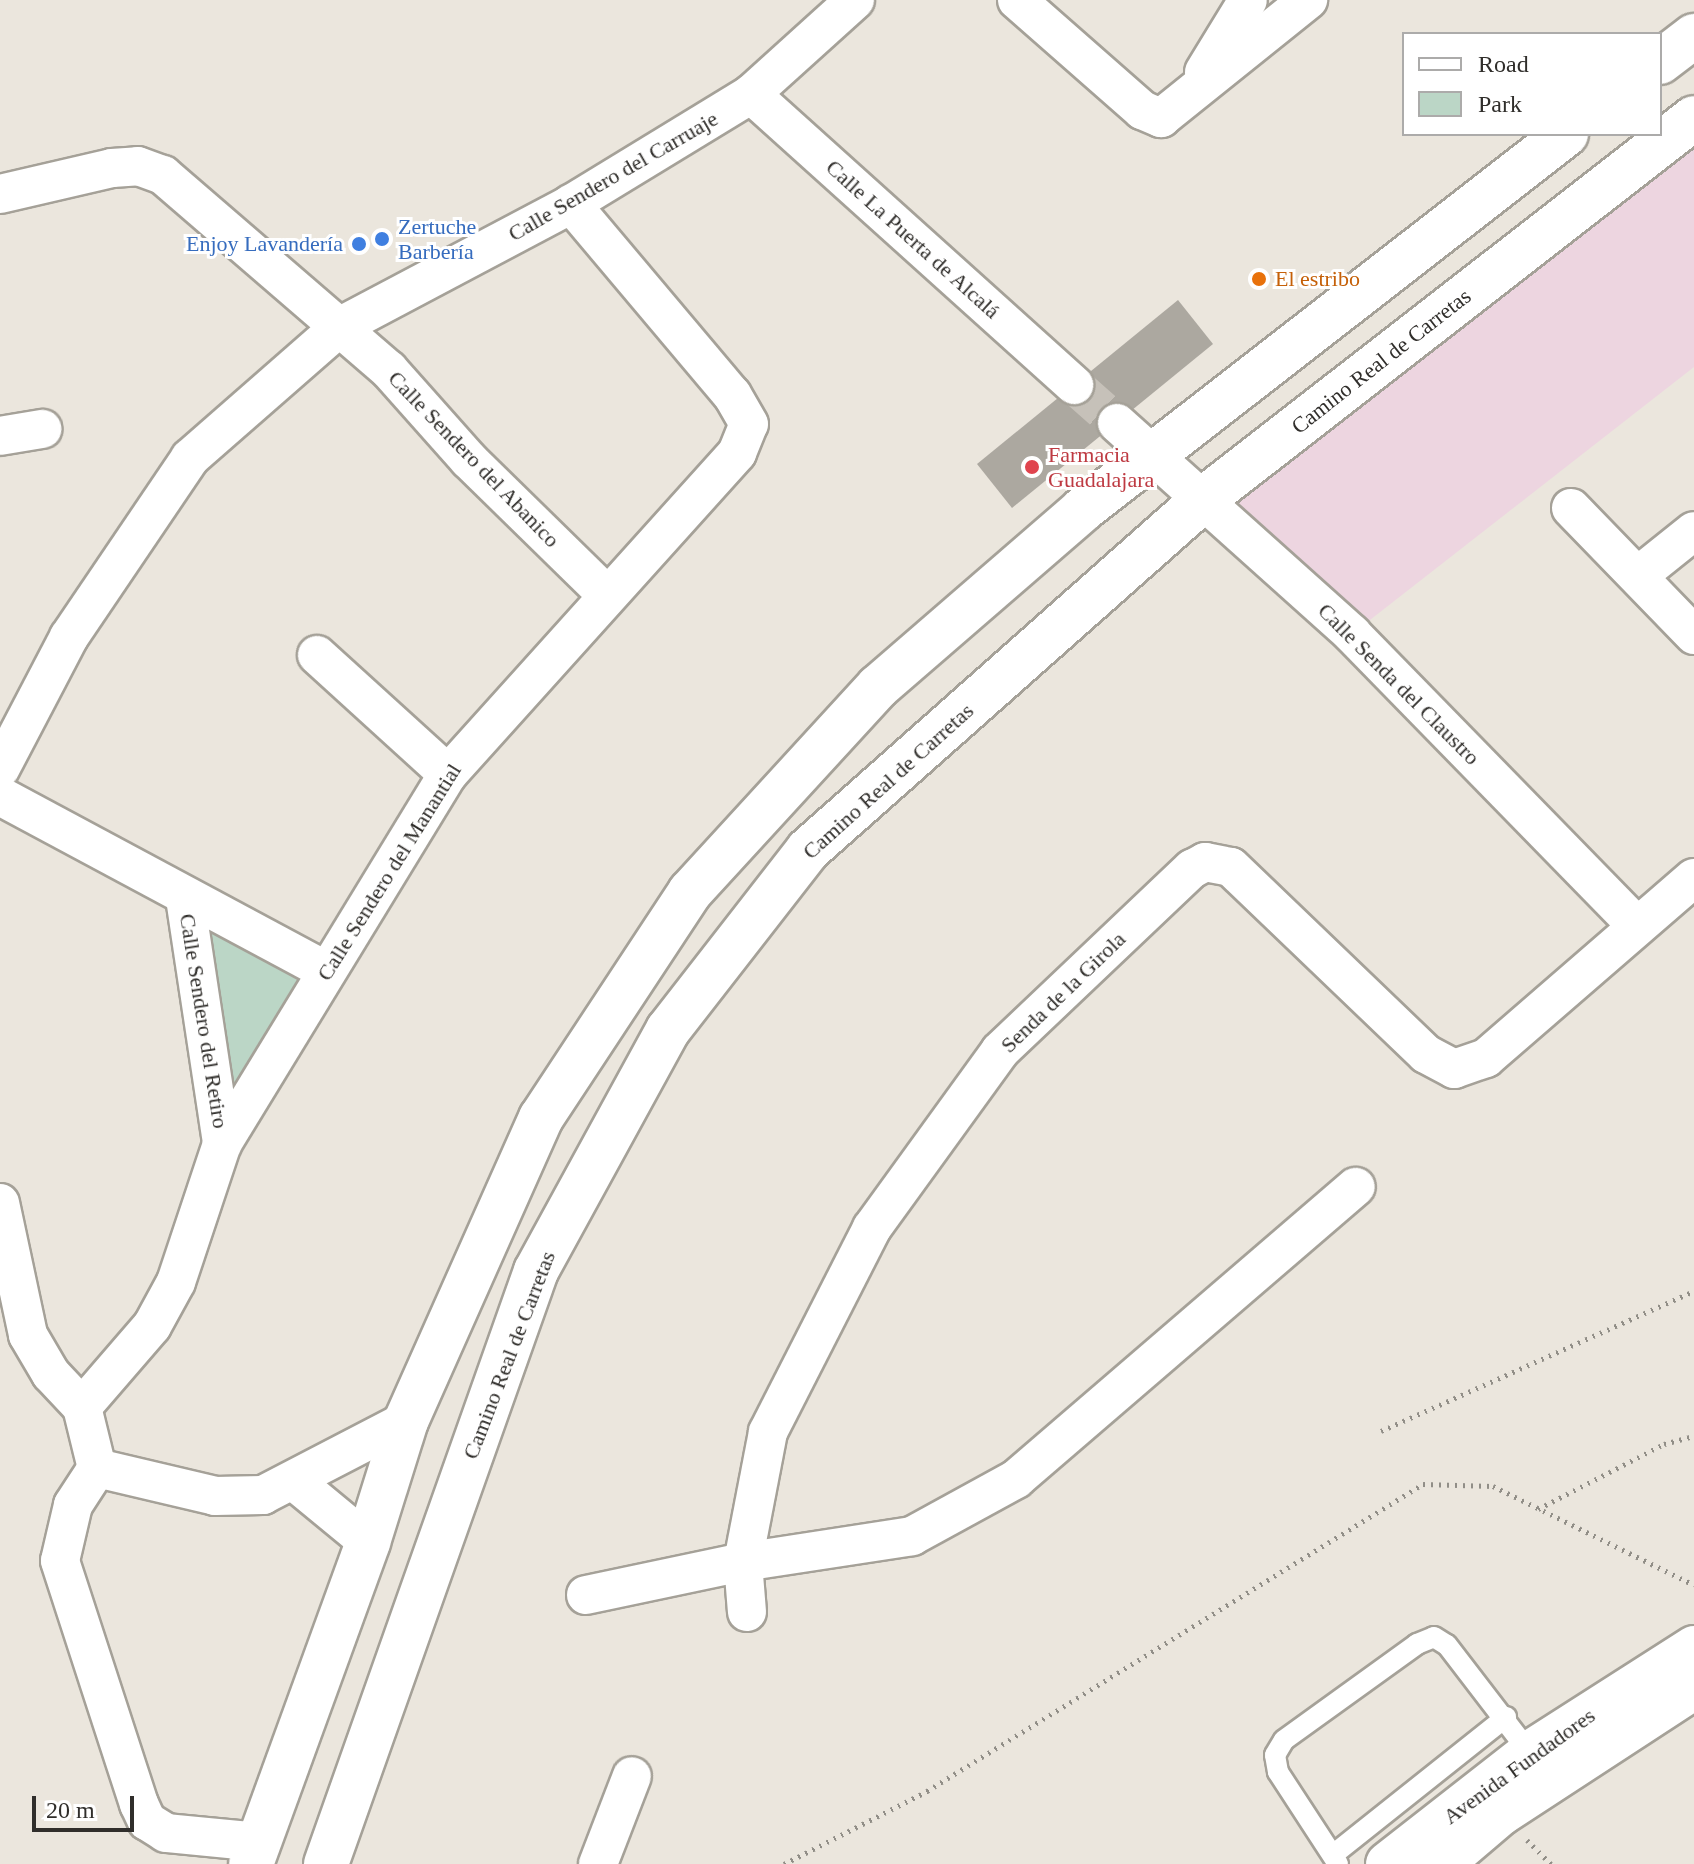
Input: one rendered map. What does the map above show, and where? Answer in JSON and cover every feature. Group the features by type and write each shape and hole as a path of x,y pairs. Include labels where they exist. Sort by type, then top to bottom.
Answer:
{"street":[{"name":"Calle Sendero del Carruaje","path":"0,769 69,637 190,458 341,326 571,204 751,94 855,0"},
{"path":"1017,0 1150,116 1168,116 1308,0"},
{"path":"1190,95 1248,0"},
{"path":"1662,60 1694,36"},
{"name":"Calle La Puerta de Alcalá","path":"751,94 1074,385"},
{"name":"Camino Real de Carretas","path":"326,1864 536,1271 668,1030 808,850 1205,498 1694,118"},
{"path":"0,1203 28,1335 51,1374 82,1407 97,1468 73,1505 60,1561 139,1804 147,1821 166,1833 255,1853 368,1542 406,1421 541,1118 690,892 878,687 1154,452 1563,136"},
{"name":"Calle Sendero del Abanico","path":"0,194 112,168 138,166 163,175 341,326 605,593"},
{"name":"Calle Sendero del Manantial","path":"82,1407 152,1326 176,1282 222,1144 448,774 605,593 737,453 749,424 732,395 571,204"},
{"path":"1117,423 1154,452"},
{"path":"0,436 42,429"},
{"name":"Calle Senda del Claustro","path":"1154,452 1352,634 1637,926"},
{"path":"1571,508 1694,635"},
{"path":"1639,575 1694,531"},
{"path":"317,655 448,774"},
{"name":"Calle Sendero del Retiro","path":"0,796 326,971"},
{"name":"Senda de la Girola","path":"747,1612 743,1562 768,1432 872,1228 1000,1051 1192,869 1205,862 1231,867 1426,1054 1454,1069 1486,1058 1637,926"},
{"path":"1637,926 1694,878"},
{"name":"Calle Sendero del Retiro","path":"185,898 222,1144"},
{"path":"586,1595 743,1562 912,1536 1016,1479 1356,1187"},
{"path":"97,1468 226,1496 263,1495 406,1421"},
{"path":"294,1481 368,1542"},
{"name":"Avenida Fundadores","path":"1388,1864 1530,1753 1694,1648"},
{"name":"Avenida Fundadores","path":"1441,1864 1501,1813 1694,1687"},
{"path":"598,1864 632,1776"}],"lane":[{"path":"1506,1717 1336,1859 1278,1772 1275,1755 1284,1740 1417,1644 1434,1637 1447,1645 1506,1717 1530,1753"}],"path":[{"path":"1381,1431 1694,1291"},
{"path":"1538,1509 1664,1444 1694,1436"},
{"path":"784,1864 927,1791 1423,1484 1493,1486 1694,1585"}],"shaded area":[{"path":"1694,118 1694,367 1352,634 1205,498"}],"green space":[{"path":"185,898 326,971 222,1144"}],"building":[{"path":"1178,300 1213,344 1012,508 977,464"}],"tunnel":[{"path":"1074,385 1117,423"}],"place":[{"name":"Zertuche Barbería","path":"382,239"},
{"name":"Enjoy Lavandería","path":"359,244"},
{"name":"El estribo","path":"1259,279"},
{"name":"Farmacia Guadalajara","path":"1032,467"}]}
